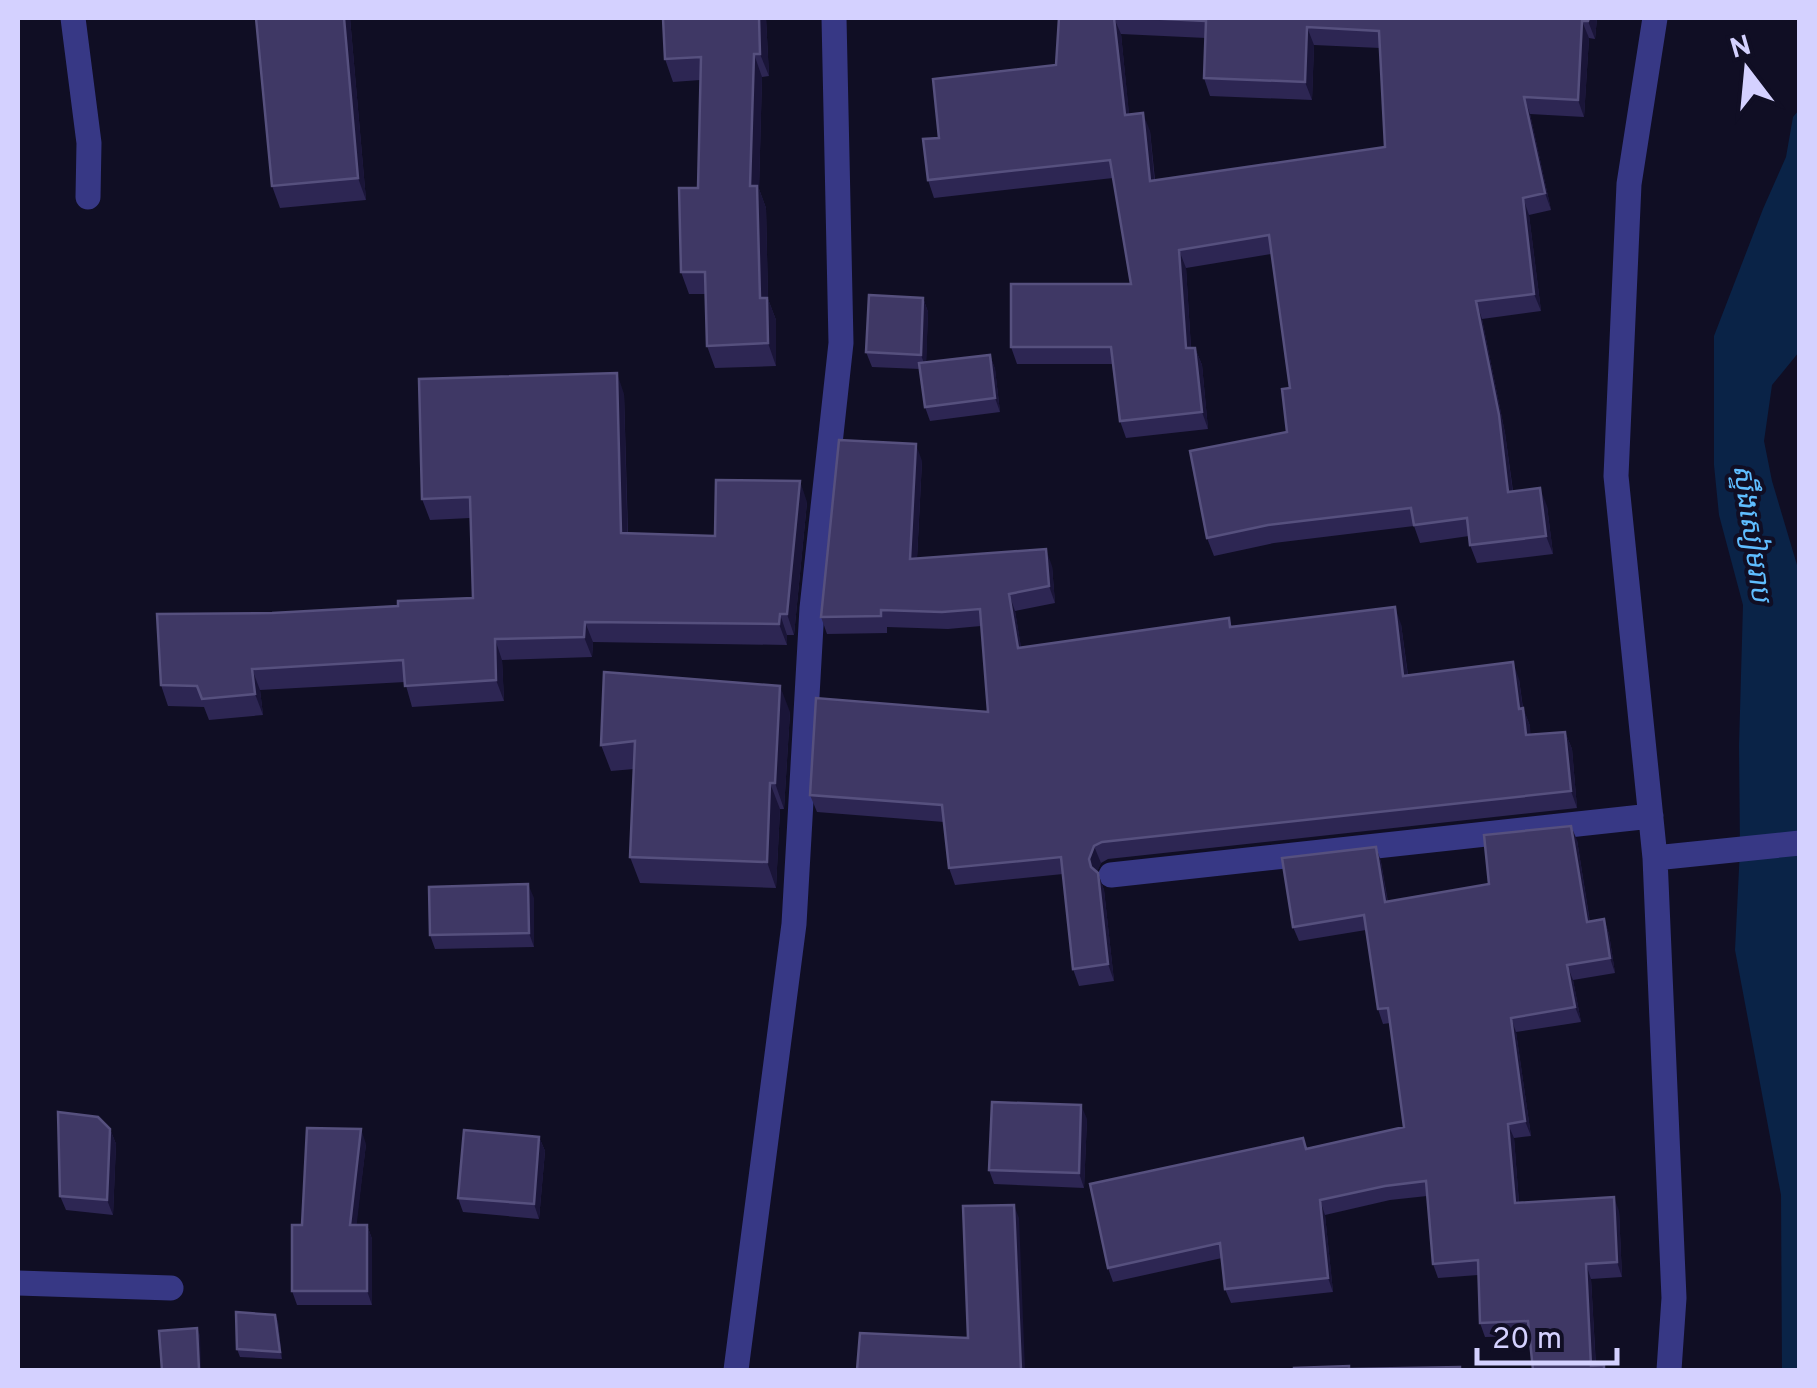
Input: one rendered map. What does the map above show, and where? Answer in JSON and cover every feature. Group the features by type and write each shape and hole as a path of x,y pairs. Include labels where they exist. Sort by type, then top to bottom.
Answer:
{"street":[{"path":"72,18 88,142 88,197"},
{"path":"736,1370 794,924 812,608 840,344 834,18"},
{"path":"1655,18 1628,184 1616,476 1655,858 1674,1298 1669,1370"},
{"path":"1111,875 1651,816"},
{"path":"1655,858 1800,843"},
{"path":"18,1283 171,1288"}],"water":[{"name":"ស្ទឹងសៀមរាប","path":"1799,110 1799,352 1772,385 1764,441 1800,575 1799,1370 1782,1370 1781,1195 1735,950 1743,605 1719,515 1714,465 1714,336 1786,157 1793,117"}],"building":[{"path":"256,18 344,18 358,178 272,186"},
{"path":"663,18 759,18 760,54 754,54 750,186 757,186 760,298 767,298 768,343 707,346 705,272 681,272 679,188 698,188 701,57 665,59"},
{"path":"1059,18 1114,18 1125,115 1143,113 1150,181 1385,147 1379,31 1307,27 1305,82 1204,78 1206,21 1144,18 1589,18 1582,21 1578,100 1524,97 1545,193 1523,198 1534,294 1476,301 1499,415 1508,492 1540,488 1546,536 1470,545 1467,518 1414,525 1411,508 1268,525 1207,538 1190,451 1287,432 1282,389 1290,388 1269,235 1179,250 1186,348 1195,348 1202,412 1120,421 1111,347 1011,347 1011,284 1131,284 1110,160 928,180 923,139 939,138 933,79 1056,65"},
{"path":"869,295 923,298 921,355 866,352"},
{"path":"990,355 995,398 925,407 919,363"},
{"path":"617,373 621,533 715,536 716,480 800,481 787,614 780,614 779,624 585,622 584,637 495,639 496,680 405,686 403,660 252,669 255,694 202,699 197,686 161,685 157,614 272,613 473,598 470,497 422,499 419,379"},
{"path":"839,440 916,444 910,559 1046,549 1049,586 1009,594 1018,648 1229,618 1230,627 1395,607 1403,676 1513,662 1526,735 1565,732 1571,791 1102,842 1094,846 1089,859 1098,873 1108,964 1073,969 1061,857 949,868 942,805 810,795 816,698 988,712 980,609 881,610 881,616 821,617"},
{"path":"604,672 780,686 767,862 630,857 635,741 601,745"},
{"path":"1571,826 1587,922 1604,919 1610,958 1567,965 1575,1007 1511,1018 1525,1121 1508,1124 1515,1203 1614,1197 1617,1262 1586,1264 1591,1366 1604,1365 1604,1370 1533,1370 1528,1321 1480,1323 1478,1260 1433,1264 1426,1181 1320,1200 1328,1278 1225,1289 1220,1243 1108,1268 1090,1184 1303,1138 1306,1149 1404,1127 1388,1008 1378,1009 1364,915 1293,927 1282,858 1376,847 1385,902 1489,884 1484,835"},
{"path":"528,884 529,933 430,935 429,887"},
{"path":"992,1102 1081,1105 1079,1173 989,1170"},
{"path":"58,1112 98,1117 110,1129 107,1200 60,1196"},
{"path":"307,1128 361,1129 350,1225 367,1225 367,1291 292,1291 292,1225 302,1225"},
{"path":"464,1130 539,1137 534,1204 458,1198"},
{"path":"1014,1205 1021,1370 857,1370 860,1333 968,1338 963,1206"},
{"path":"236,1312 275,1315 280,1352 237,1349"},
{"path":"197,1328 199,1370 162,1370 159,1331"},
{"path":"1349,1366 1460,1367 1460,1370 1294,1370"}]}
